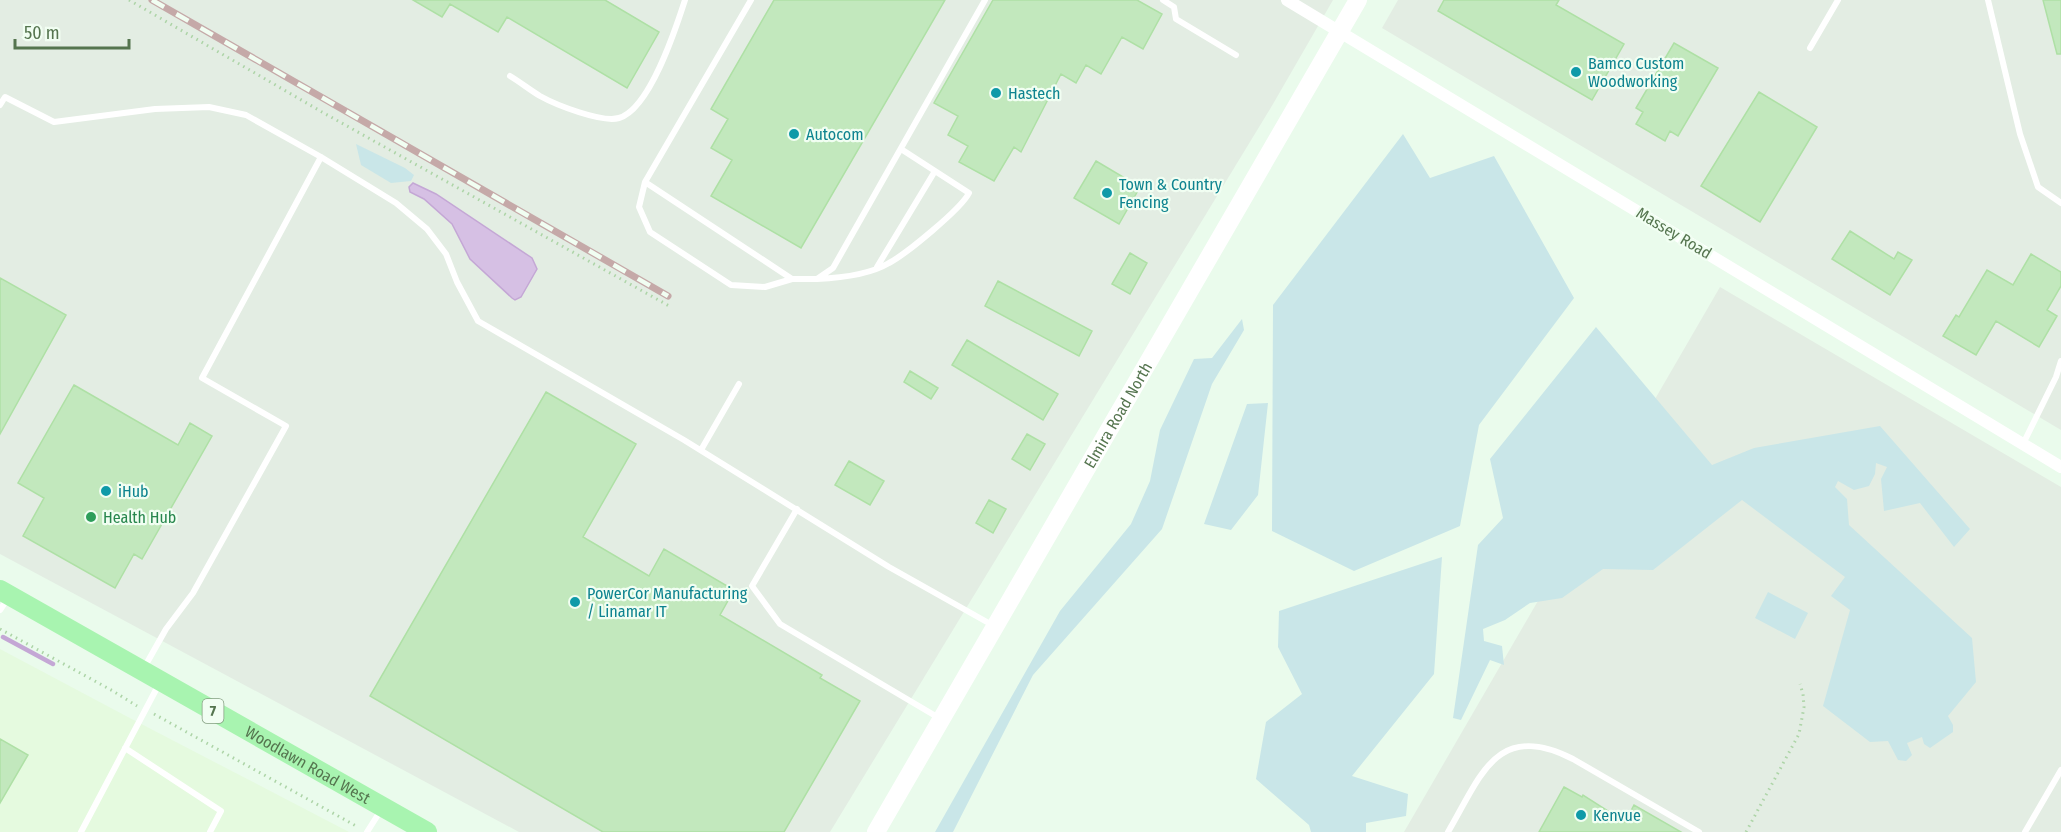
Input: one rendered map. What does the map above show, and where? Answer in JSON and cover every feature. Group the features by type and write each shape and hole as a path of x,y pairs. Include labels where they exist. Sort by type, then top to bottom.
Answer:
{"main road":[{"name":"Elmira Road North","path":"876,832 1358,0"},
{"name":"Woodlawn Road West","path":"3,598 142,670 427,832"}],"street":[{"name":"Massey Road","path":"1287,0 2061,467"}],"lane":[{"path":"510,76 541,97 597,118 620,118 640,104 673,40 685,0"},
{"path":"751,0 645,182 639,207 650,232 731,285 765,287 792,279 845,278 877,268 889,264 936,227 966,200 969,193 900,149"},
{"path":"817,279 833,268 985,0"},
{"path":"1163,0 1174,7"},
{"path":"1178,0 1174,7 1176,19 1236,55"},
{"path":"1810,48 1838,0"},
{"path":"1988,0 2020,134 2038,187 2061,203"},
{"path":"0,105 5,96 54,122 154,110 209,107 246,115 396,203 427,229 446,254 457,282 478,321 701,450 889,567 996,627"},
{"path":"142,670 166,629 193,593 286,426 202,378 321,157"},
{"path":"877,268 935,171"},
{"path":"645,182 792,279"},
{"path":"2023,444 2056,377 2061,361"},
{"path":"701,450 739,384"},
{"path":"797,509 752,586 780,624 942,720"},
{"path":"81,832 160,681"},
{"path":"1448,832 1487,765 1497,755 1507,750 1530,745 1554,749 1699,832"},
{"path":"125,748 221,811 210,832"},
{"path":"2025,832 2061,770"},
{"path":"368,832 383,807"}],"path":[{"path":"129,0 332,118 670,307"},
{"path":"0,629 368,832"},
{"path":"1746,832 1799,734 1804,706 1800,684"}],"shaded area":[{"path":"0,0 1333,0 1273,104 830,832 519,832 0,554"},
{"path":"1398,0 2061,0 2061,430 1382,28"},
{"path":"1403,134 1430,178 1494,156 1574,298 1479,425 1460,526 1354,571 1272,531 1273,305"},
{"path":"356,144 405,168 414,175 411,181 391,183 361,165"},
{"path":"413,183 436,194 532,258 537,269 521,297 515,300 512,298 470,259 452,224 424,199 410,192 409,187"},
{"path":"1720,287 2061,487 2061,832 1404,832"},
{"path":"1242,319 1244,330 1212,384 1162,529 1033,675 953,832 935,832 1060,611 1131,524 1150,481 1160,430 1194,359 1212,358"},
{"path":"1596,327 1712,465 1754,448 1880,426 1970,529 1954,547 1920,503 1884,511 1881,479 1887,467 1876,463 1875,474 1869,486 1854,490 1838,481 1835,487 1847,499 1849,525 1972,638 1976,682 1948,716 1953,725 1953,732 1930,748 1924,744 1922,737 1907,743 1912,755 1906,761 1898,760 1888,741 1870,742 1823,706 1850,610 1831,596 1845,577 1742,500 1653,570 1603,569 1562,598 1530,603 1505,620 1483,629 1484,641 1502,646 1504,665 1490,660 1461,720 1453,718 1478,545 1503,518 1490,459"},
{"path":"1268,403 1258,495 1231,530 1204,524 1247,404"},
{"path":"1442,557 1434,674 1352,776 1408,794 1406,816 1366,823 1366,832 1311,832 1309,825 1256,779 1266,722 1302,694 1278,647 1279,611"},
{"path":"1768,592 1808,613 1795,639 1755,618"},
{"path":"0,649 126,716 349,832 0,832"}],"building":[{"path":"413,0 605,0 659,32 627,88 507,17 498,32 450,4 442,17"},
{"name":"Autocom","path":"774,0 945,0 801,248 711,196 732,160 711,148 728,119 711,109"},
{"name":"Hastech","path":"993,0 1137,0 1162,14 1143,49 1122,37 1101,74 1086,65 1076,83 1061,74 1021,152 1014,147 994,181 959,162 968,146 948,135 958,116 934,103"},
{"name":"Bamco Custom Woodworking","path":"1444,0 1559,0 1556,5 1624,44 1592,100 1438,11"},
{"path":"2043,0 2061,0 2061,54 2057,54"},
{"path":"1674,43 1718,68 1678,136 1670,131 1665,141 1636,124 1643,112 1636,108"},
{"path":"1759,92 1817,127 1760,222 1701,186"},
{"name":"Town & Country Fencing","path":"1096,161 1140,187 1119,224 1074,198"},
{"path":"1850,231 1894,259 1898,252 1912,260 1890,295 1832,259"},
{"path":"1130,253 1147,263 1130,294 1112,284"},
{"path":"2031,254 2061,272 2061,286 2047,310 2057,316 2039,347 1996,321 1976,355 1943,336 1956,315 1959,317 1987,270 2013,285"},
{"path":"0,278 66,315 0,434"},
{"path":"998,281 1092,331 1079,356 985,306"},
{"path":"967,340 1058,394 1043,420 952,365"},
{"path":"910,371 938,388 931,399 904,382"},
{"name":"iHub","path":"74,385 178,445 190,423 212,436 142,559 134,554 115,588 23,536 44,498 18,483"},
{"name":"PowerCor Manufacturing / Linamar IT","path":"546,392 636,444 583,537 649,576 664,549 734,590 720,615 822,675 820,678 860,701 784,832 603,832 370,696"},
{"path":"1027,434 1045,444 1030,470 1012,459"},
{"path":"849,461 884,481 870,505 835,485"},
{"path":"989,500 1006,509 993,533 976,523"},
{"path":"0,739 28,755 0,803"},
{"name":"Kenvue","path":"1564,787 1582,797 1583,795 1625,822 1634,805 1681,832 1539,832"}],"waterway":[{"path":"3,637 53,664"}],"railway":[{"path":"152,0 668,296"}],"place":[{"name":"Bamco Custom Woodworking","path":"1576,72"},
{"name":"Hastech","path":"996,93"},
{"name":"Autocom","path":"794,134"},
{"name":"Town & Country Fencing","path":"1107,193"},
{"name":"iHub","path":"106,491"},
{"name":"Health Hub","path":"91,517"},
{"name":"PowerCor Manufacturing / Linamar IT","path":"575,602"},
{"name":"Kenvue","path":"1581,815"}]}
